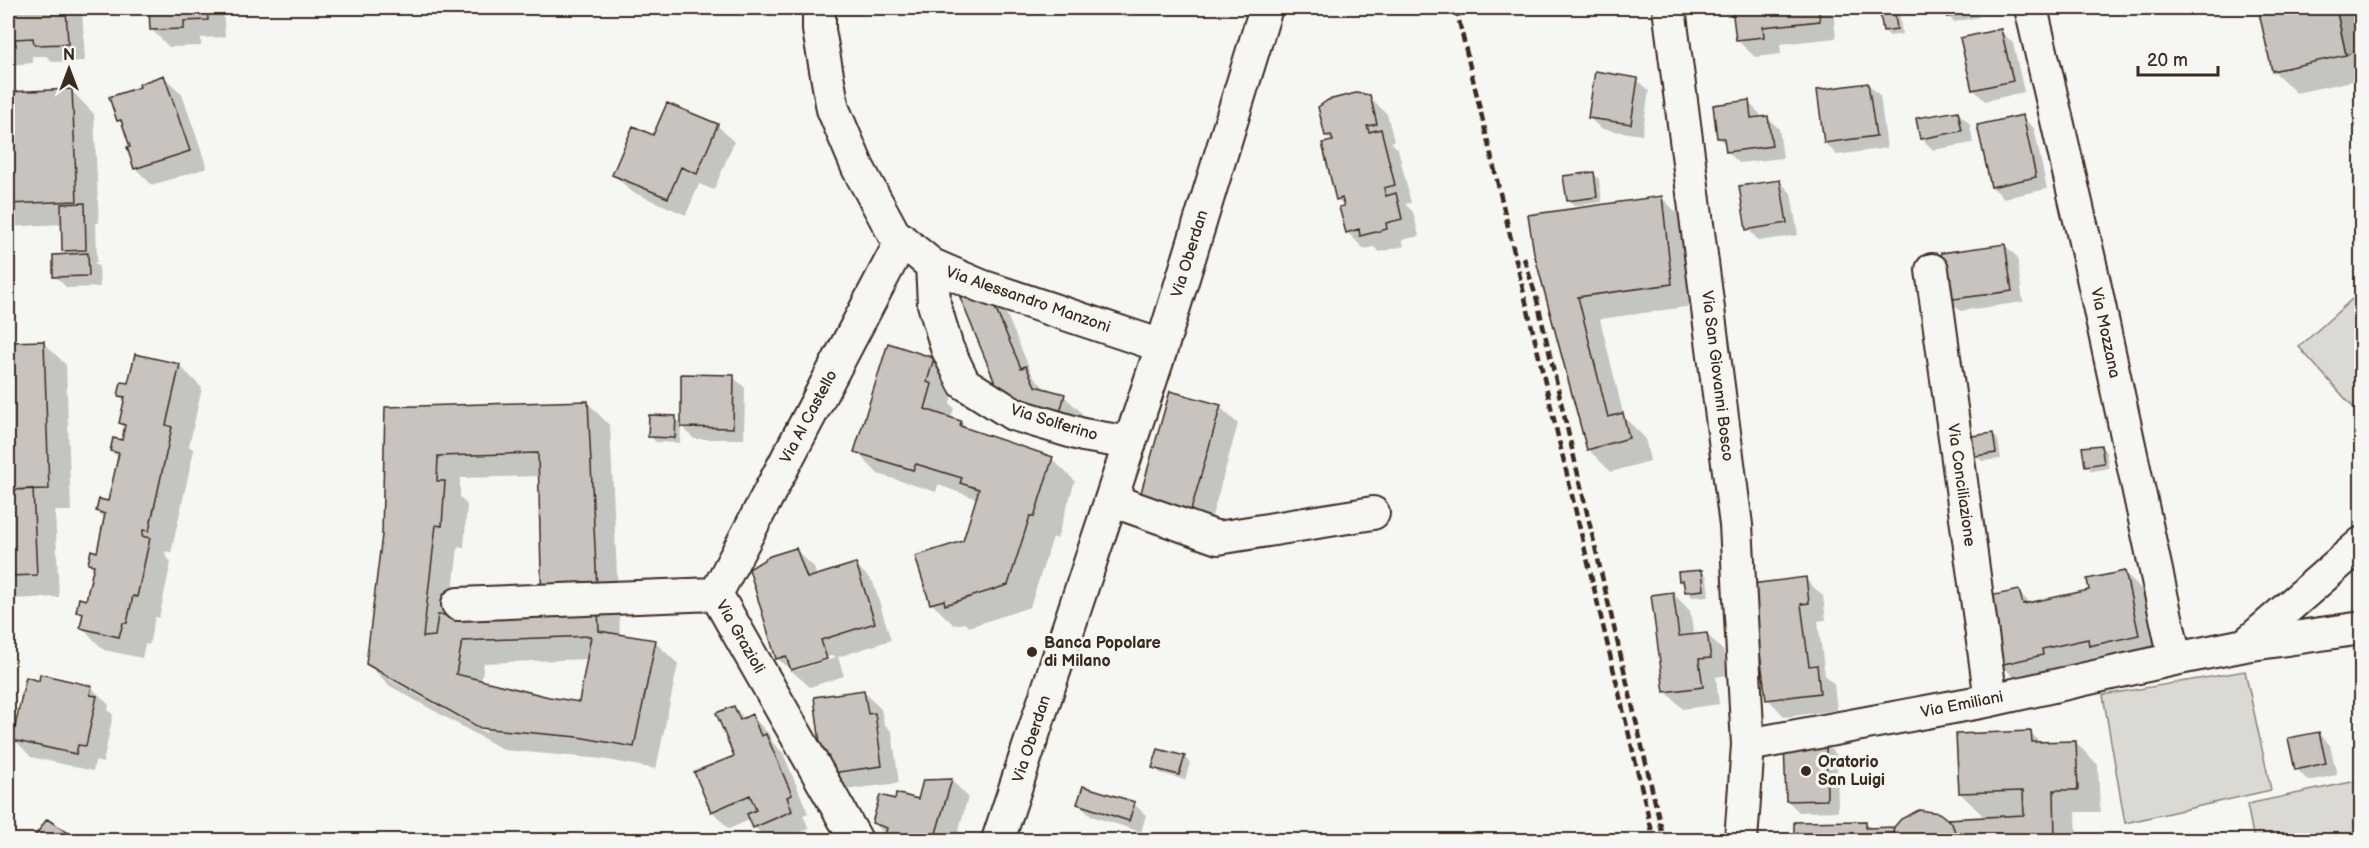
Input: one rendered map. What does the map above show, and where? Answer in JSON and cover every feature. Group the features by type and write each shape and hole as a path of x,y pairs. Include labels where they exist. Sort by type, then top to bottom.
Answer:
{"street":[{"name":"Via Alessandro Manzoni","path":"819,8 819,30 833,109 858,168 894,234 932,265 981,286 1162,346"},
{"name":"Via Oberdan","path":"998,840 1162,346 1266,8"},
{"name":"Via San Giovanni Bosco","path":"1669,8 1736,525 1748,745 1741,840"},
{"name":"Via Mozzana","path":"2031,8 2094,281 2175,658"},
{"name":"Via Al Castello","path":"716,594 902,240"},
{"name":"Via Solferino","path":"932,265 934,304 947,348 964,383 1013,414 1083,435 1130,443"},
{"name":"Via Conciliazione","path":"1932,270 1990,700"},
{"path":"1111,500 1218,538 1373,513"},
{"path":"2245,645 2361,543"},
{"name":"Via Grazioli","path":"458,604 716,594 856,840"},
{"name":"Via Emiliani","path":"1748,745 1990,700 2175,658 2361,628"}],"shaded area":[{"path":"2336,8 2360,8 2361,43 2353,52 2346,55"},
{"path":"2361,291 2361,416 2299,347"},
{"path":"2245,671 2271,790 2125,823 2103,695"},
{"path":"2361,780 2361,840 2254,840 2247,804"}],"building":[{"path":"8,8 66,8 68,44 34,45 33,38 15,39 16,46 8,47"},
{"path":"149,8 207,8 208,20 184,21 184,29 150,30"},
{"path":"1732,8 1818,8 1820,21 1763,27 1764,37 1736,40"},
{"path":"1879,8 1894,8 1897,29 1883,31"},
{"path":"1945,8 1974,8 1975,11 1947,17"},
{"path":"2258,8 2336,8 2346,55 2272,71"},
{"path":"2001,29 2013,81 1972,90 1960,38"},
{"path":"1595,71 1638,78 1631,124 1588,118"},
{"path":"164,75 190,151 134,169 121,120 117,121 109,97 140,87 139,84"},
{"path":"1868,83 1876,136 1824,143 1817,90"},
{"path":"72,89 77,201 8,204 8,92"},
{"path":"1356,93 1370,95 1377,124 1367,126 1369,132 1381,129 1395,185 1384,188 1386,196 1396,193 1402,219 1386,223 1387,229 1360,236 1359,229 1346,233 1339,207 1344,206 1342,198 1336,200 1322,143 1333,141 1331,135 1325,136 1318,107 1328,100"},
{"path":"1749,100 1751,118 1768,116 1772,146 1726,152 1724,138 1717,138 1713,105"},
{"path":"667,103 718,124 697,174 681,167 668,198 612,175 633,126 653,135"},
{"path":"1958,111 1962,131 1920,139 1916,118"},
{"path":"2023,115 2036,177 1991,187 1977,125"},
{"path":"1594,172 1597,197 1567,201 1563,176"},
{"path":"1780,180 1787,223 1746,230 1739,186"},
{"path":"1662,196 1672,284 1578,297 1608,417 1623,413 1629,438 1587,450 1534,253 1528,215"},
{"path":"85,203 86,250 62,251 61,204"},
{"path":"2005,244 2012,291 1947,300 1941,253"},
{"path":"88,253 89,276 53,277 53,255"},
{"path":"957,290 990,296 1021,368 1026,366 1035,386 1065,394 1059,416 1001,397"},
{"path":"44,341 49,489 8,490 8,342"},
{"path":"888,343 934,358 927,382 932,384 925,409 961,421 960,426 1053,457 1034,517 1030,516 1008,585 945,605 944,600 930,604 915,556 963,541 979,489 960,483 962,478 916,464 913,470 854,452"},
{"path":"135,354 180,364 166,425 172,427 149,531 143,530 142,536 150,538 137,597 133,596 127,623 123,623 119,637 80,628 83,613 76,612 79,598 86,600 94,565 88,564 91,550 97,552 105,514 96,511 99,499 108,501 119,453 110,451 113,438 122,440 125,425 119,423 125,397 118,396 121,382 128,383"},
{"path":"681,374 734,375 733,428 681,427"},
{"path":"1170,391 1221,405 1191,510 1140,496"},
{"path":"588,401 599,631 656,640 634,747 578,737 480,728 366,664 382,535 385,407","holes":["538,453 542,612 438,615 435,636 423,637 436,525 442,526 445,481 437,481 438,456","591,636 579,702 456,674 462,641"]},
{"path":"649,415 676,416 675,438 648,437"},
{"path":"1993,433 1996,453 1975,456 1972,436"},
{"path":"2101,445 2104,463 2085,466 2082,447"},
{"path":"33,489 37,575 8,576 8,490"},
{"path":"796,548 807,578 856,563 875,623 821,640 827,659 791,670 786,656 776,659 749,569 770,556"},
{"path":"1702,570 1704,590 1685,592 1683,580 1679,581 1678,572"},
{"path":"2125,571 2139,635 2089,646 2088,639 2042,649 2043,655 1999,665 1985,597 2019,590 2023,604 2089,590 2087,579"},
{"path":"1806,577 1809,603 1801,604 1809,666 1817,665 1820,693 1766,700 1751,584"},
{"path":"1673,592 1679,636 1707,633 1711,658 1699,659 1703,687 1664,692 1651,595"},
{"path":"40,674 92,686 90,695 97,696 86,746 78,745 76,754 12,740 26,677 39,681"},
{"path":"864,690 868,714 875,713 882,766 824,774 814,697"},
{"path":"734,706 740,720 752,714 761,736 766,734 792,795 787,797 792,811 753,828 747,814 756,810 750,795 711,812 694,772 734,756 716,713"},
{"path":"2031,731 2032,742 2076,741 2078,790 2054,790 2055,840 1986,840 1986,836 1957,837 1952,824 1947,819 2024,815 2023,791 1959,793 1956,734"},
{"path":"2319,732 2326,763 2295,770 2288,738"},
{"name":"Oratorio San Luigi","path":"1784,742 1826,742 1827,800 1786,801"},
{"path":"1158,749 1185,756 1179,775 1152,768"},
{"path":"952,779 934,840 884,840 887,828 872,823 880,795 895,799 896,793 918,799 923,780"},
{"path":"1083,786 1135,802 1129,821 1077,804"},
{"path":"1919,810 1939,813 1952,824 1957,837 1986,836 1986,840 1891,840 1894,827 1901,819"},
{"path":"47,819 79,840 32,840"},
{"path":"1866,821 1866,828 1894,827 1891,840 1794,840 1794,822"}],"railway":[{"path":"1456,8 1654,840"},
{"path":"1524,258 1537,300 1664,840"}],"place":[{"name":"Banca Popolare di Milano","path":"1032,652"},
{"name":"Oratorio San Luigi","path":"1806,771"}]}
